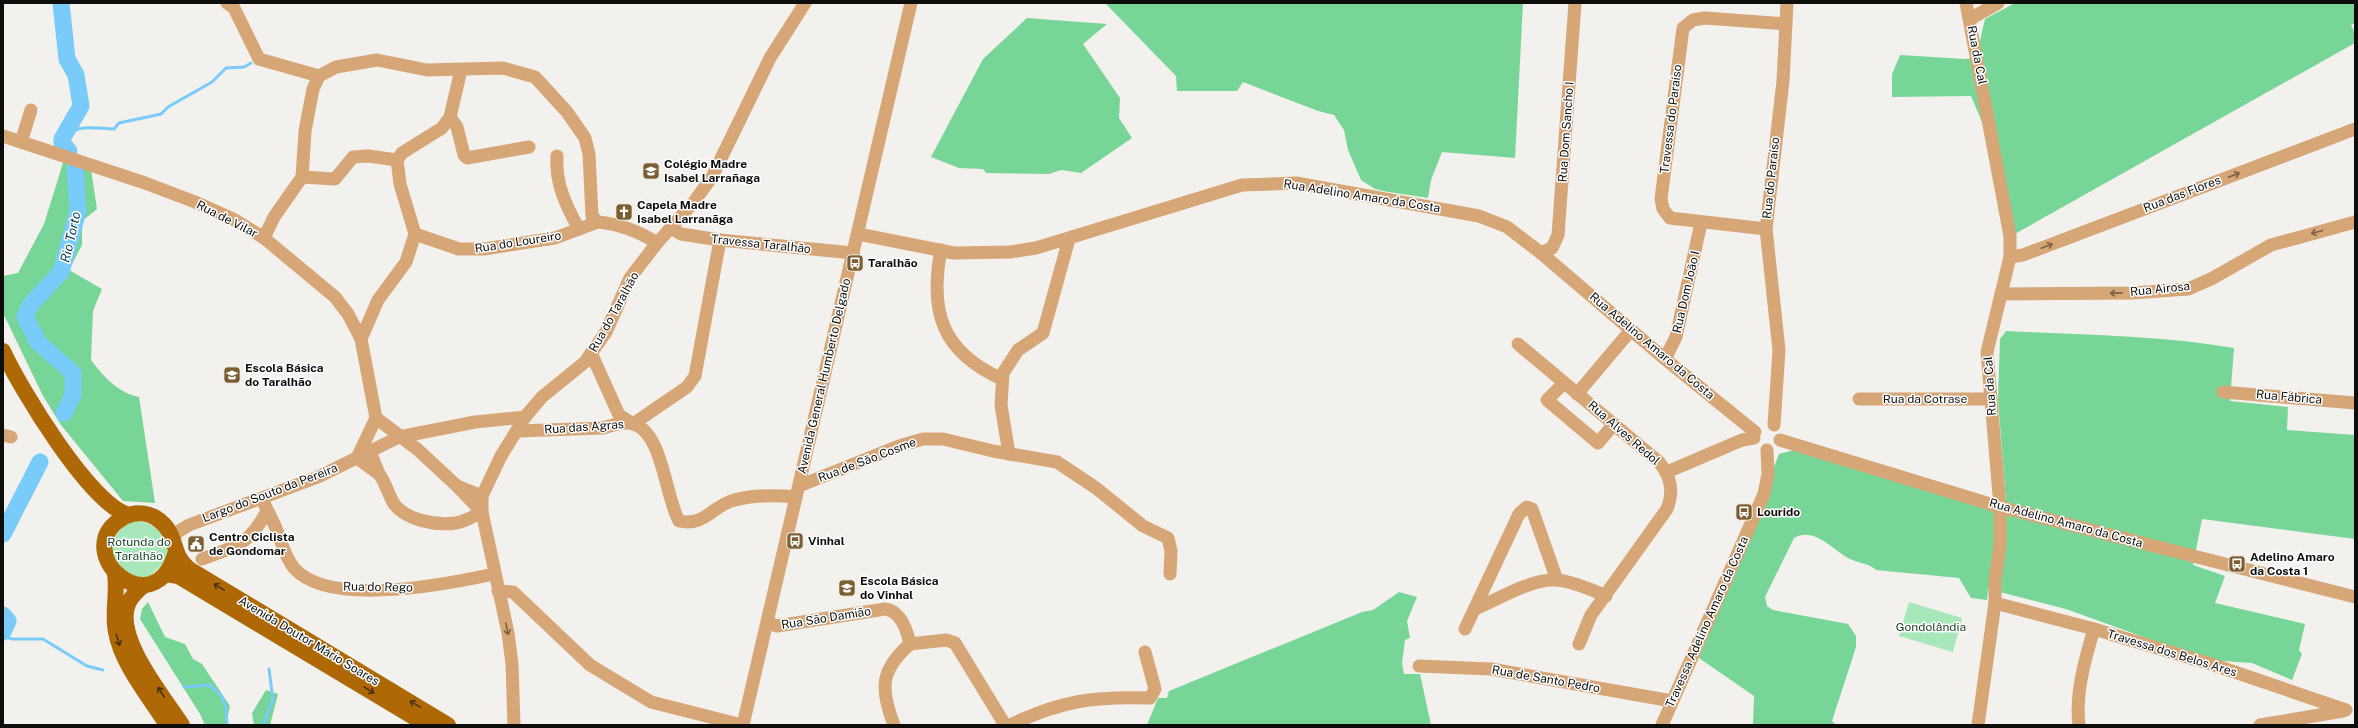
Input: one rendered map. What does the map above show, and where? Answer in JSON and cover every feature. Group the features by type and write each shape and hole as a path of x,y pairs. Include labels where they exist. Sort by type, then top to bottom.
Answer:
{"main road":[{"name":"Avenida Doutor Mário Soares","path":"3,351 37,413 66,453 105,502 121,513 129,515 140,513 154,516 175,536 178,558 189,569 448,725"},
{"path":"3,374 25,412 51,451 102,514 109,531"},
{"path":"129,515 117,521 109,531 105,553 110,568 115,574 132,583 144,585 157,581 166,574 173,564 175,536"},
{"path":"115,574 117,594 115,622 118,642 124,656 168,725"},
{"name":"Avenida Doutor Mário Soares","path":"166,574 178,576 427,725"},
{"path":"144,585 128,604 126,621 131,643 182,725"}],"street":[{"path":"227,3 234,8 259,59 319,76"},
{"name":"Rua do Taralhão","path":"514,725 512,664 508,633 494,574 482,512 482,496 500,456 518,431 525,417 542,397 585,362 606,332 630,278 657,243 693,203 712,177 770,58 805,3"},
{"name":"Avenida General Humberto Delgado","path":"743,725 768,623 911,3"},
{"name":"Rua Dom Sancho I","path":"1541,253 1552,248 1558,235 1575,3"},
{"name":"Rua do Paraíso","path":"1774,425 1779,350 1766,229 1782,81 1787,3"},
{"name":"Rua da Cal","path":"1966,3 2010,236 2010,257 1987,352 2000,507 2000,545 1995,580 1995,603 1978,725"},
{"path":"1970,19 1998,3"},
{"name":"Travessa do Paraíso","path":"1766,229 1701,223 1670,218 1663,209 1661,199 1683,28 1693,20 1705,18 1786,24"},
{"path":"264,238 274,217 302,178 305,131 313,89 319,76 336,67 377,60 427,70 503,68 535,77 567,112 585,138 589,154 590,210 592,216 598,222 608,223 646,236 657,243"},
{"path":"361,339 378,300 406,262 415,234 400,184 397,160 402,153 442,128 450,117 461,70"},
{"path":"21,142 30,110"},
{"path":"450,117 457,127 464,156 467,158 529,147"},
{"name":"Rua das Flores","path":"2010,257 2023,255 2355,129"},
{"name":"Rua de Vilar","path":"3,136 195,202 235,220 264,238 335,298 348,314 361,339 376,418"},
{"path":"302,178 335,179 353,157 368,156 397,160"},
{"path":"557,156 556,168 564,201 579,229"},
{"name":"Rua Adelino Amaro da Costa","path":"858,234 941,250 982,254 1010,252 1036,248 1069,239 1242,184 1280,182 1347,192 1479,216 1507,227 1541,253 1754,435"},
{"name":"Rua do Loureiro","path":"415,234 459,249 484,249 555,238 598,222"},
{"name":"Rua Airosa","path":"2001,294 2132,293 2188,289 2211,279 2271,245 2355,222"},
{"name":"Rua Dom João I","path":"1665,359 1676,337 1701,223"},
{"name":"Travessa Taralhão","path":"671,228 681,234 720,240 853,254"},
{"path":"1009,454 1001,405 1003,373 1018,350 1042,333 1069,239"},
{"path":"591,353 619,415 633,424 687,387 695,376 720,240"},
{"path":"941,250 935,292 939,317 961,352 983,370 1002,379"},
{"path":"1577,394 1631,330"},
{"name":"Rua Alves Redol","path":"1518,344 1659,462 1667,472 1671,492 1667,509 1591,615 1579,644"},
{"path":"1564,383 1547,400 1598,443 1614,424"},
{"name":"Rua Fábrica","path":"2223,392 2355,403"},
{"name":"Rua da Cotrase","path":"1859,399 1991,399"},
{"name":"Largo do Souto da Pereira","path":"175,536 265,505 399,437 475,422 525,417"},
{"path":"370,451 379,474 387,485 394,503 406,515 436,523 457,523 482,512 457,486 417,449 399,437 376,418 357,458 379,474"},
{"name":"Rua das Agras","path":"518,431 604,428 616,424 633,424 643,429 655,445 672,509 678,521 690,523 704,518 731,502 758,496 797,492"},
{"path":"1667,472 1754,435 1762,424 1774,425 1779,430 1780,440 1777,446 1767,450 1760,448 1754,435"},
{"name":"Rua de São Cosme","path":"797,492 899,446 923,439 943,439 1009,454 1057,462 1096,488 1143,526 1168,538 1171,551 1170,574"},
{"name":"Rua Adelino Amaro da Costa","path":"1780,440 2000,507 2355,598"},
{"name":"Travessa Adelino Amaro da Costa","path":"1662,725 1764,494 1768,474 1767,450"},
{"path":"457,486 482,496"},
{"path":"202,559 246,541 256,531 265,505"},
{"name":"Rua do Rego","path":"265,505 288,559 294,568 302,574 330,586 357,589 407,589 494,574"},
{"path":"1465,629 1520,514 1527,507 1532,509 1537,520 1556,580"},
{"path":"1475,609 1535,583 1556,580 1606,596"},
{"path":"498,591 513,592 590,665 651,702 743,725"},
{"name":"Travessa dos Belos Ares","path":"1995,603 2094,629 2214,665 2351,710"},
{"name":"Rua São Damião","path":"768,623 777,626 885,608 898,614 907,632 910,644"},
{"path":"2079,725 2078,715 2084,660 2094,629"},
{"path":"894,725 886,704 884,684 888,669 894,660 910,644 946,640 955,643 1005,725"},
{"path":"1010,725 1035,713 1071,702 1110,696 1150,698 1155,689 1145,652"},
{"name":"Rua de Santo Pedro","path":"1419,666 1491,669 1672,701"},
{"path":"2260,725 2351,710"}],"green space":[{"path":"1105,3 1523,3 1515,158 1442,152 1431,180 1428,198 1375,189 1361,180 1348,150 1344,130 1334,115 1318,111 1243,82 1237,91 1177,91 1176,76"},
{"path":"2015,3 2355,3 2355,23 2351,25 2355,33 2355,43 2013,235 1982,122 1971,96 1892,97 1892,74 1900,55 1965,59 1976,58 1985,19"},
{"path":"1027,18 1107,24 1083,44 1120,98 1119,118 1132,138 1081,173 1061,170 1049,174 986,173 983,169 959,168 931,157 983,59"},
{"path":"63,163 90,163 97,209 82,221 82,245 69,270 102,289 93,311 91,360 106,378 118,388 131,395 139,397 155,503 123,501 61,425 43,396 3,313 3,276 18,273 44,224"},
{"path":"2006,331 2177,340 2234,348 2230,401 2288,407 2287,430 2355,435 2355,539 2202,519 2193,565 2225,576 2215,603 2305,624 2299,650 2302,654 2292,680 2252,663 2207,660 2066,609 1988,589 1987,600 1971,598 1959,578 1876,570 1870,566 1850,559 1816,537 1801,535 1794,538 1765,597 1767,606 1773,610 1848,624 1856,636 1856,647 1832,721 1836,725 1753,725 1754,696 1699,658 1779,454 1794,450 2006,502 1998,399 2000,339"},
{"name":"Rotunda do Taralhão","path":"136,521 146,523 154,527 166,540 168,548 167,556 163,564 148,577 129,576 111,555 113,543 121,529"},
{"path":"1399,592 1417,597 1407,621 1410,638 1405,640 1402,663 1404,674 1420,674 1431,725 1147,725 1158,698 1167,698 1169,691 1362,612 1373,610"},
{"path":"148,602 165,637 185,644 193,659 202,664 230,706 226,725 205,725 200,714 140,619 142,609"},
{"name":"Gondolândia","path":"1909,602 1962,618 1953,652 1899,636"},
{"path":"266,690 278,694 270,725 254,725 252,713"}],"waterway":[{"name":"Rio Torto","path":"61,3 67,59 76,75 81,106 62,139 62,143 69,151"},
{"path":"65,146 72,132 78,129 114,129 119,123 161,114 168,107 212,82 226,68 244,67 251,63"},
{"name":"Rio Torto","path":"64,413 73,395 73,373 38,342 25,317 30,305 61,272 78,211 75,169"},
{"name":"Rio Torto","path":"3,534 40,462"},
{"name":"Rio Torto","path":"3,615 8,621 3,632"},
{"path":"3,636 12,639 43,639 87,666 103,670"},
{"path":"263,725 273,700 269,669"},
{"path":"184,687 209,685 220,694 226,707 227,725"}],"place":[{"name":"Colégio Madre Isabel Larrañaga","path":"651,171"},
{"name":"Capela Madre Isabel Larranãga","path":"624,212"},
{"name":"Taralhão","path":"855,263"},
{"name":"Escola Básica do Taralhão","path":"232,375"},
{"name":"Lourido","path":"1744,512"},
{"name":"Vinhal","path":"795,541"},
{"name":"Centro Ciclista de Gondomar","path":"196,544"},
{"name":"Adelino Amaro da Costa 1","path":"2237,564"},
{"name":"Escola Básica do Vinhal","path":"847,588"}]}
